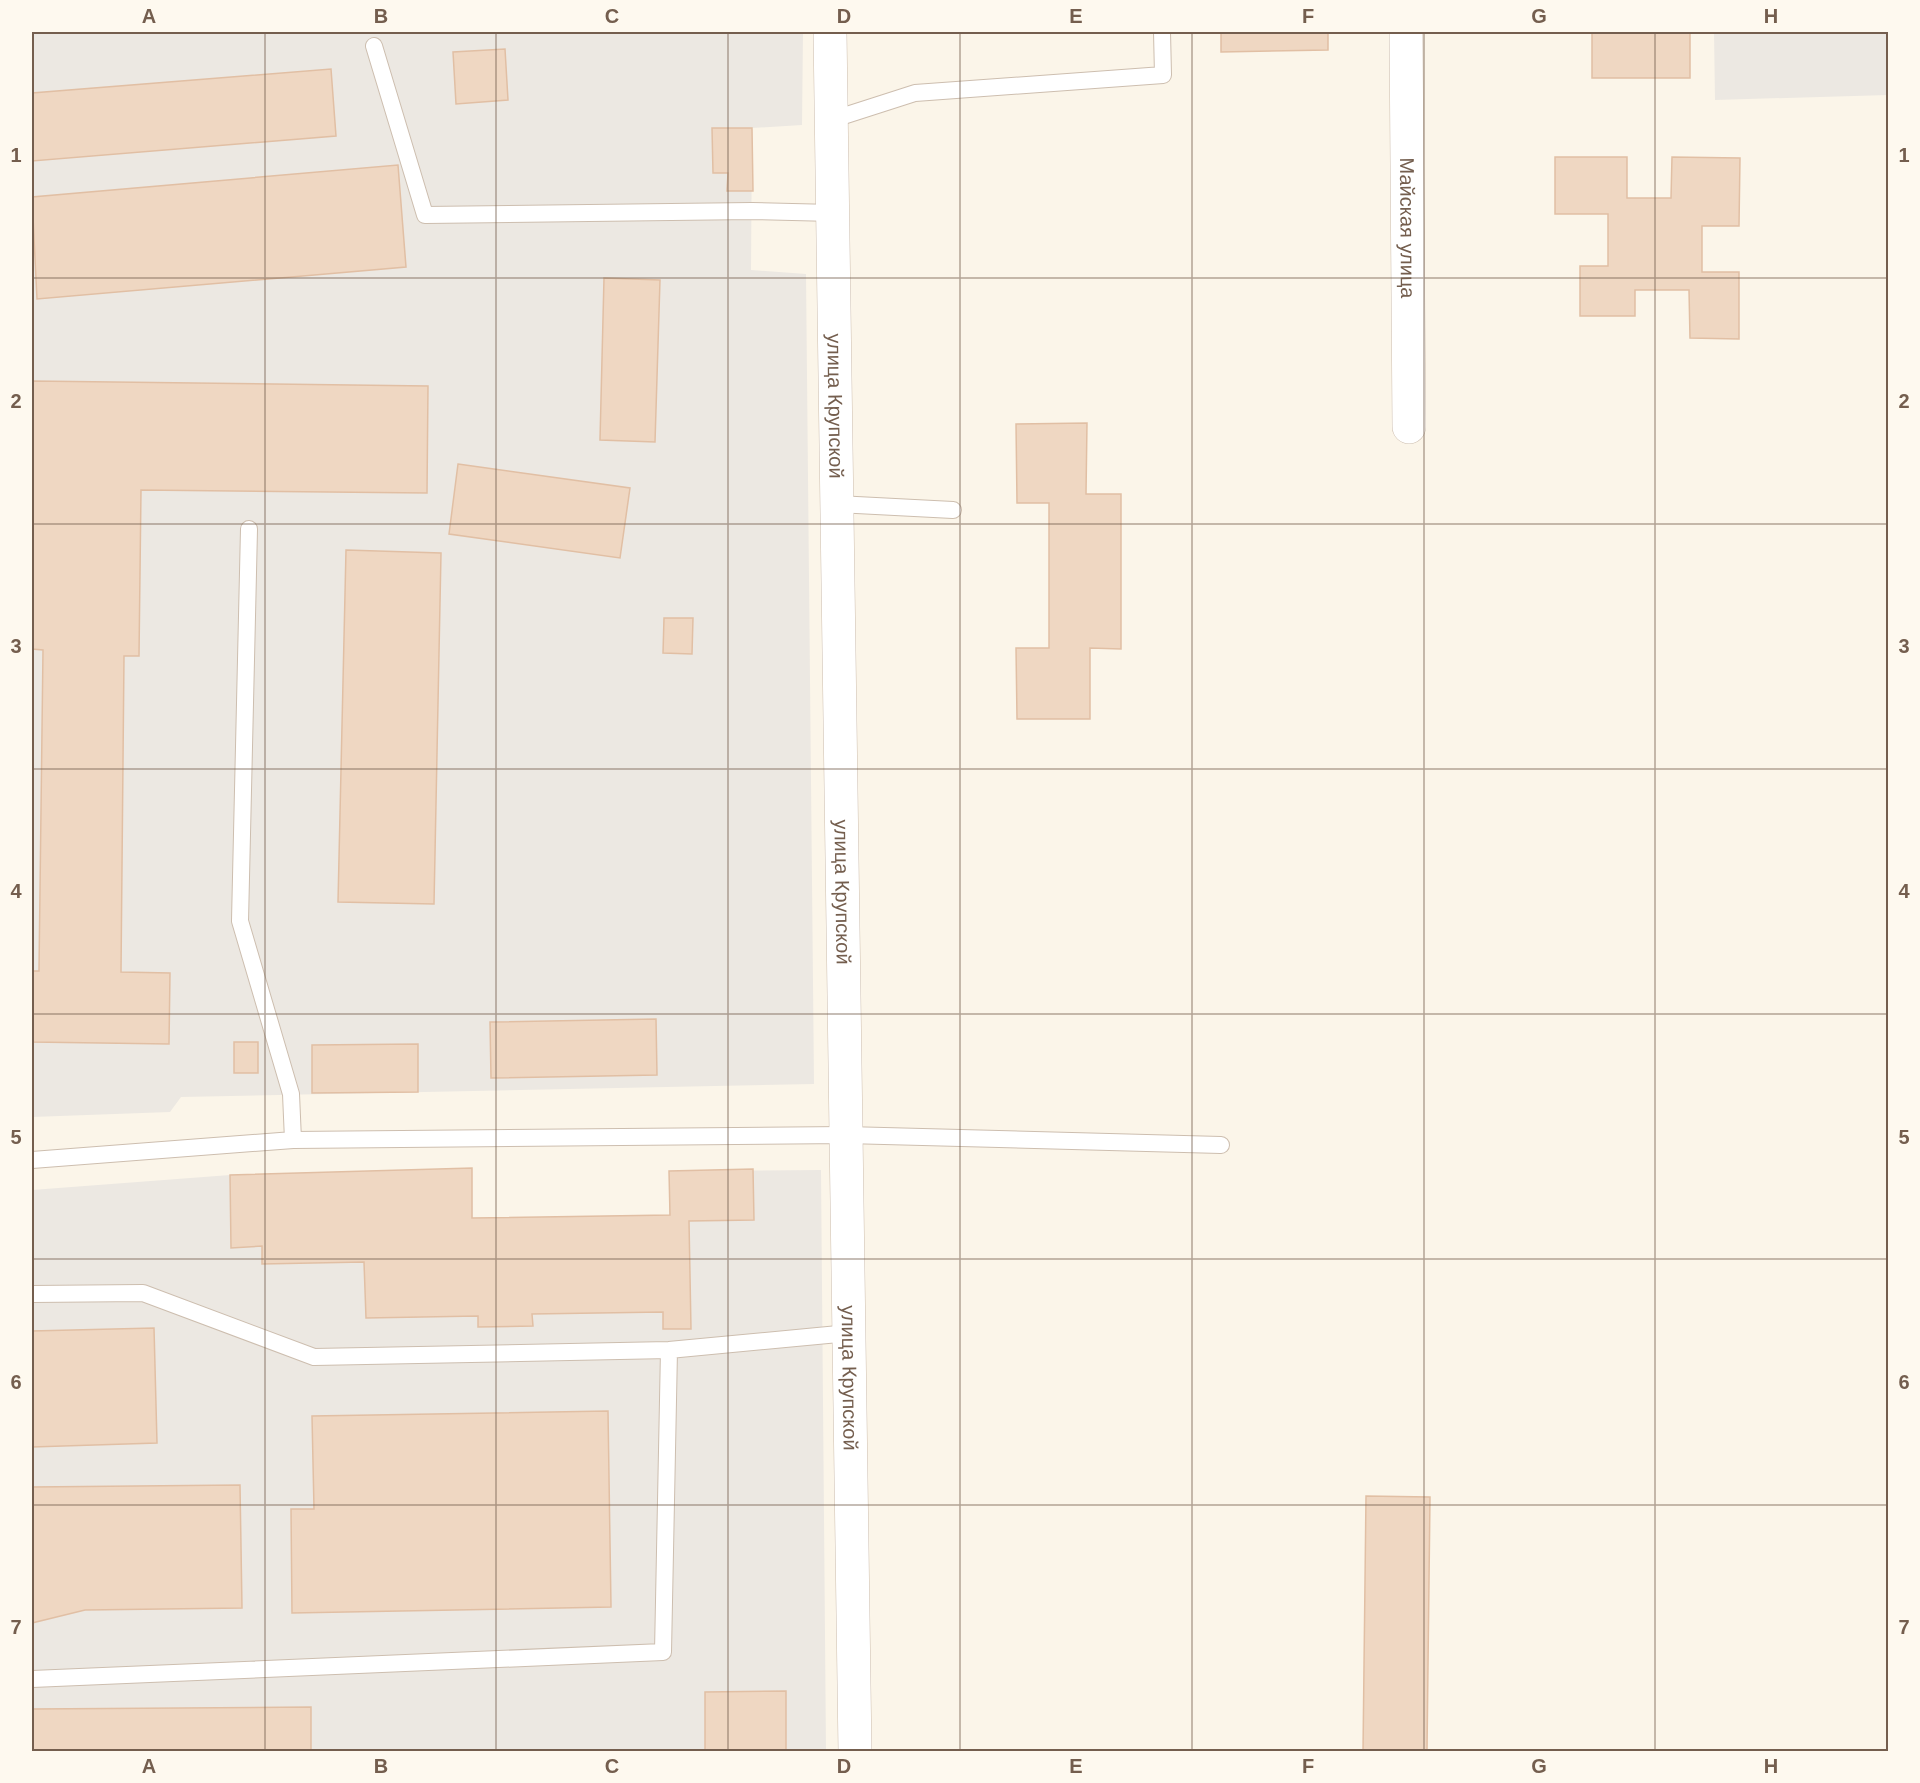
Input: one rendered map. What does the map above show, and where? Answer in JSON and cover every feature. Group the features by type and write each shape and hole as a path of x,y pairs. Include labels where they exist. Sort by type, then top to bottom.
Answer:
{"street":[{"name":"улица Крупской","path":"830,32 855,1752"},
{"name":"Майская улица","path":"1406,32 1409,427"}],"lane":[{"path":"831,120 915,93 1163,75 1162,32"},
{"path":"374,46 425,215 752,211 833,213"},
{"path":"837,504 953,510"},
{"path":"249,530 240,921 291,1094 293,1140"},
{"path":"32,1160 293,1140 846,1135 1221,1145"},
{"path":"32,1294 143,1293 315,1357 669,1350 849,1333"},
{"path":"32,1679 663,1652 669,1350"}],"shaded area":[{"path":"32,32 803,32 802,125 752,128 751,270 806,274 814,1084 181,1097 170,1112 32,1117"},
{"path":"1714,32 1888,32 1888,95 1715,100"},
{"path":"472,1168 473,1218 669,1215 669,1171 821,1170 826,1751 32,1752 32,1190 230,1175"}],"building":[{"path":"1221,32 1328,32 1328,50 1221,52"},
{"path":"1592,32 1690,32 1690,78 1592,78"},
{"path":"505,49 508,100 456,104 453,52"},
{"path":"331,69 336,136 32,161 32,93"},
{"path":"712,128 752,128 753,191 727,191 728,173 713,173"},
{"path":"1555,157 1627,157 1627,198 1671,198 1672,157 1740,158 1739,226 1702,226 1702,272 1739,272 1739,339 1690,338 1689,290 1635,290 1635,316 1580,316 1580,266 1608,266 1608,214 1555,214"},
{"path":"398,165 406,267 37,299 32,197"},
{"path":"604,278 660,280 655,442 600,440"},
{"path":"32,381 428,386 427,493 141,490 139,656 124,656 121,972 170,973 169,1044 32,1042 32,971 39,971 43,650 32,649"},
{"path":"1087,423 1086,494 1121,494 1121,649 1090,648 1090,719 1017,719 1016,648 1049,648 1049,503 1017,503 1016,424"},
{"path":"458,464 630,488 620,558 449,534"},
{"path":"346,550 441,553 434,904 338,902"},
{"path":"664,618 693,618 692,654 663,653"},
{"path":"656,1019 657,1075 491,1078 490,1022"},
{"path":"234,1042 258,1042 258,1073 234,1073"},
{"path":"418,1044 418,1092 312,1093 312,1045"},
{"path":"472,1168 472,1218 670,1215 669,1171 753,1169 754,1220 689,1221 691,1329 663,1329 663,1312 532,1314 533,1326 478,1327 478,1316 366,1318 364,1262 262,1264 262,1246 231,1248 230,1175"},
{"path":"154,1328 157,1443 32,1447 32,1331"},
{"path":"608,1411 611,1607 292,1613 291,1509 314,1509 312,1416"},
{"path":"240,1485 242,1608 85,1610 32,1623 32,1487"},
{"path":"1366,1496 1430,1497 1427,1752 1363,1752"},
{"path":"786,1691 786,1752 705,1752 705,1692"},
{"path":"311,1707 311,1752 32,1752 32,1709"}]}
